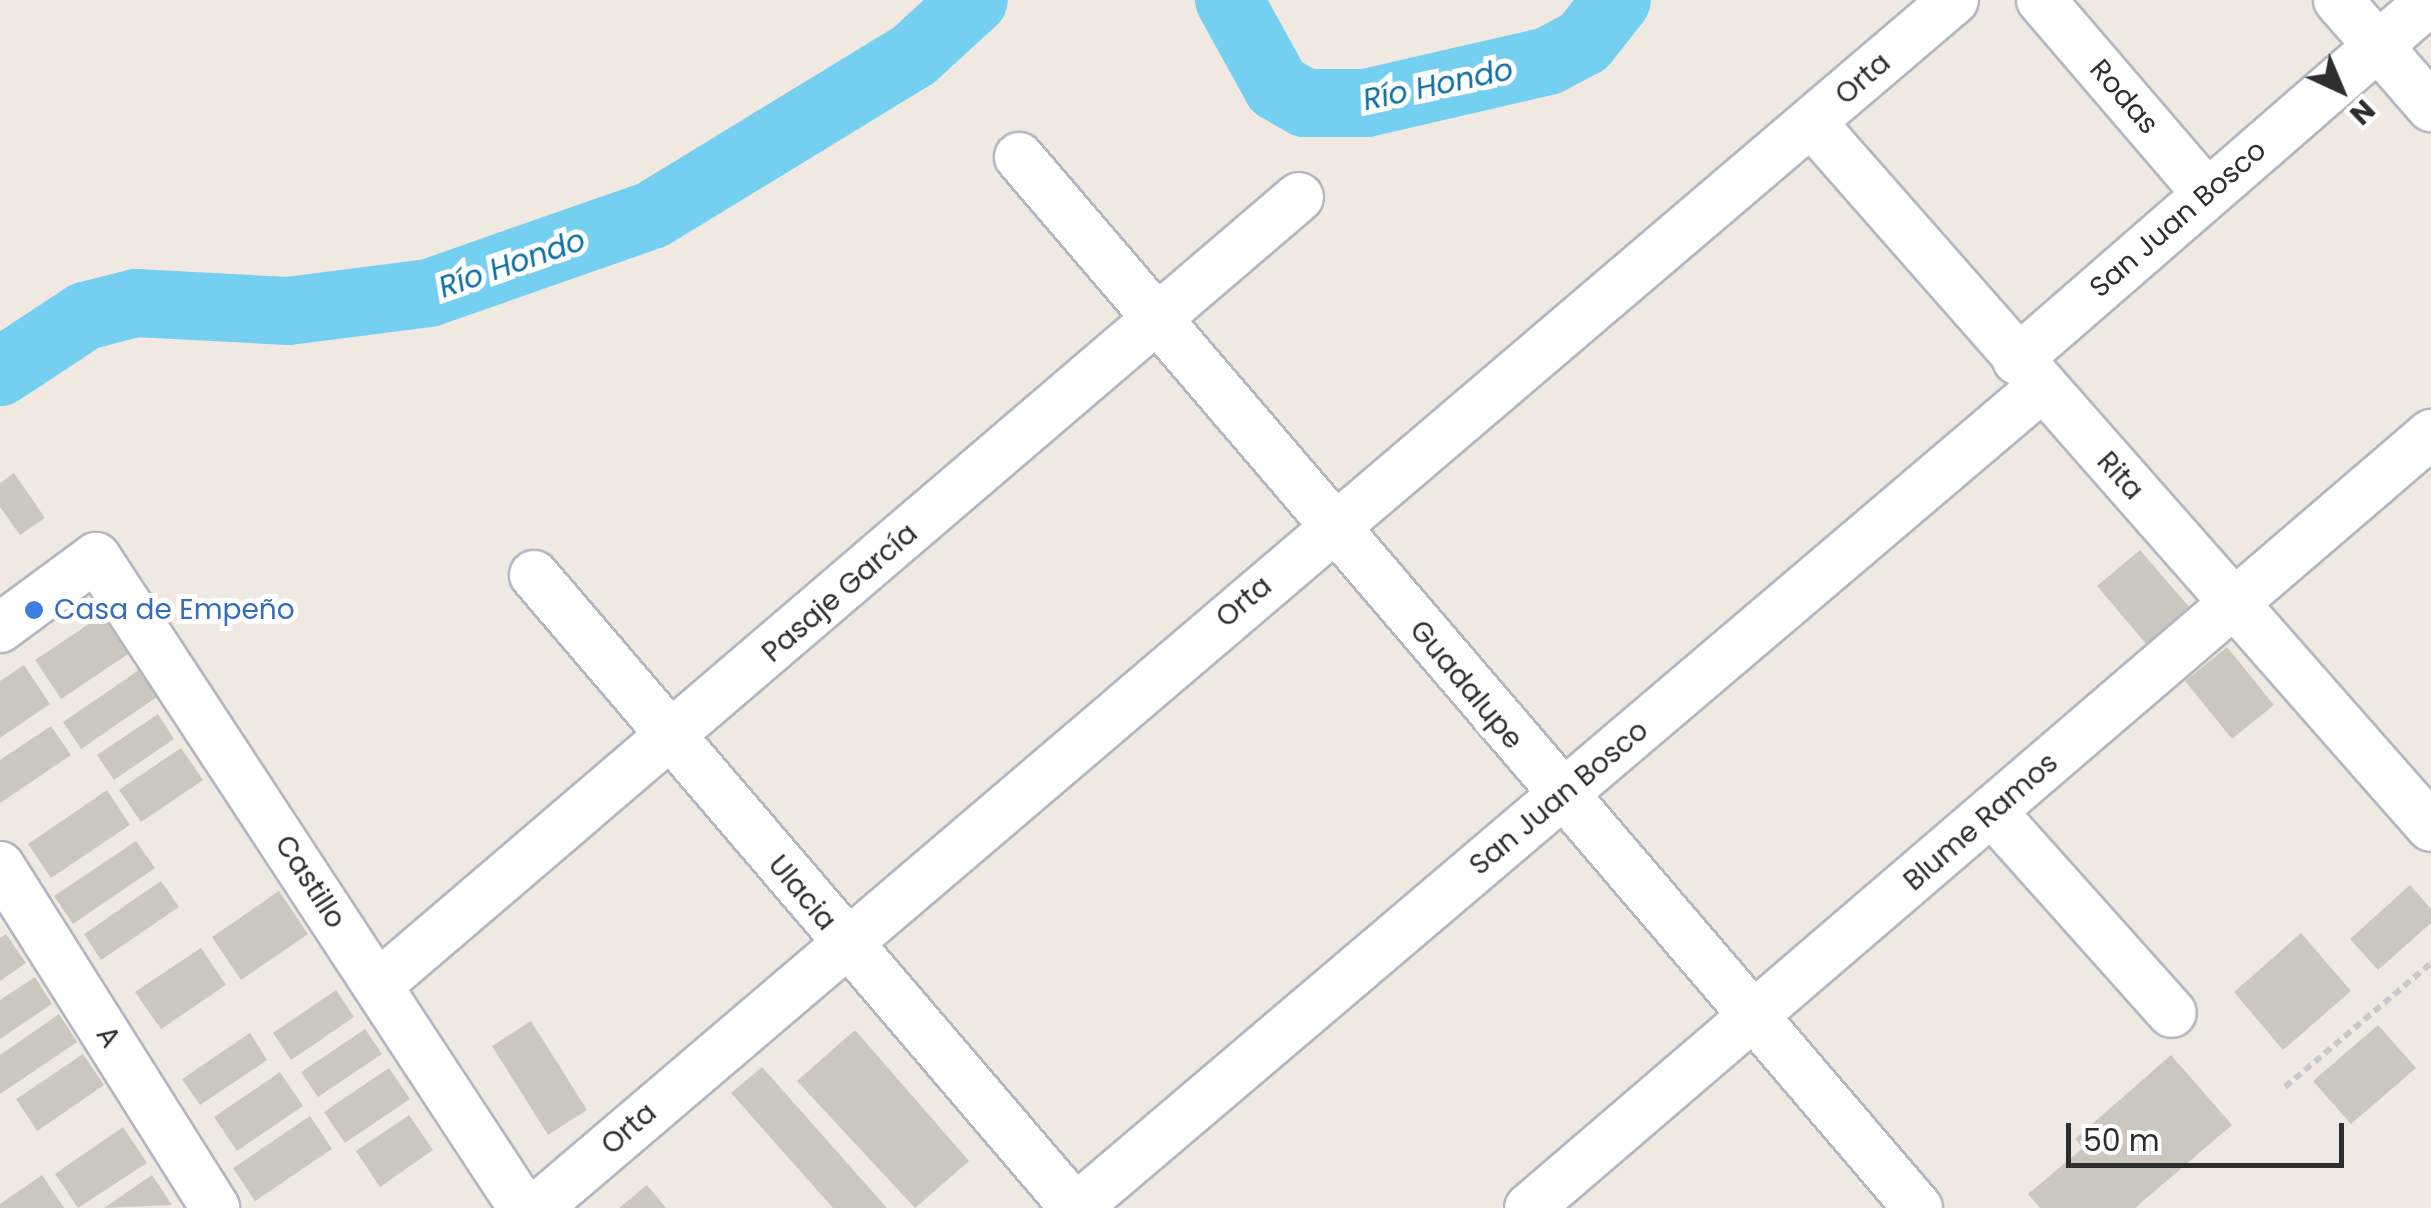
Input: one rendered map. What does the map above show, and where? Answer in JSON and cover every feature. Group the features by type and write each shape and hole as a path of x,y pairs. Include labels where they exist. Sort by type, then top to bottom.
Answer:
{"street":[{"name":"Orta","path":"538,1208 843,942 1954,0"},
{"name":"Rodas","path":"2041,0 2207,194"},
{"path":"2338,0 2431,107"},
{"name":"San Juan Bosco","path":"1076,1208 1561,797 2029,374 2207,194 2431,0"},
{"name":"Rita","path":"1812,123 2431,827"},
{"name":"Guadalupe","path":"1019,157 1561,797 1918,1208"},
{"name":"Pasaje García","path":"378,985 1299,197"},
{"name":"Blume Ramos","path":"1529,1208 2431,434"},
{"name":"Castillo","path":"0,628 96,558 524,1208"},
{"name":"Ulacia","path":"534,575 843,942 1076,1208"},
{"path":"1993,813 2172,1014"},
{"name":"A","path":"0,866 216,1208"}],"path":[{"path":"2285,1086 2431,963"}],"building":[{"path":"14,473 45,518 20,535 0,507 0,483"},
{"path":"2140,550 2190,608 2147,645 2097,586"},
{"path":"108,611 134,650 61,699 35,660"},
{"path":"2227,647 2274,705 2232,739 2185,681"},
{"path":"24,665 50,704 0,738 0,681"},
{"path":"139,670 157,697 81,749 63,722"},
{"path":"158,714 174,739 114,780 97,755"},
{"path":"51,726 71,755 0,803 0,760"},
{"path":"181,748 203,780 141,822 119,790"},
{"path":"107,790 130,825 51,878 28,844"},
{"path":"136,841 155,868 73,924 54,896"},
{"path":"161,881 179,907 101,960 84,934"},
{"path":"2410,885 2431,909 2431,923 2378,970 2350,939"},
{"path":"279,891 308,934 241,980 212,937"},
{"path":"2301,933 2351,991 2283,1050 2234,992"},
{"path":"6,934 26,963 0,981 0,938"},
{"path":"201,948 226,985 161,1029 135,992"},
{"path":"35,977 52,1004 0,1039 0,1000"},
{"path":"336,990 354,1017 291,1060 273,1033"},
{"path":"59,1014 77,1042 0,1094 0,1055"},
{"path":"531,1021 587,1110 548,1135 492,1046"},
{"path":"2378,1025 2416,1068 2351,1124 2313,1081"},
{"path":"365,1029 382,1054 318,1097 301,1072"},
{"path":"855,1030 969,1161 915,1208 797,1081"},
{"path":"250,1033 267,1060 200,1105 182,1079"},
{"path":"83,1054 104,1085 37,1131 16,1099"},
{"path":"2171,1055 2232,1125 2135,1208 2040,1208 2028,1194 2083,1148 2075,1139"},
{"path":"762,1067 887,1208 833,1208 731,1093"},
{"path":"389,1068 410,1099 345,1143 324,1112"},
{"path":"280,1072 303,1106 237,1151 214,1117"},
{"path":"409,1115 433,1150 380,1187 356,1151"},
{"path":"310,1116 332,1149 255,1201 233,1168"},
{"path":"123,1127 147,1163 78,1208 55,1174"},
{"path":"42,1175 64,1208 0,1208 0,1204"},
{"path":"152,1175 172,1205 104,1208"},
{"path":"647,1185 666,1208 619,1208"}],"waterway":[{"name":"Río Hondo","path":"0,372 85,316 136,303 288,311 429,293 652,215 914,55 974,0"},
{"name":"Río Hondo","path":"1229,0 1277,87 1305,103 1366,103 1548,61 1584,42 1617,0"}],"place":[{"name":"Casa de Empeño","path":"34,610"}]}
